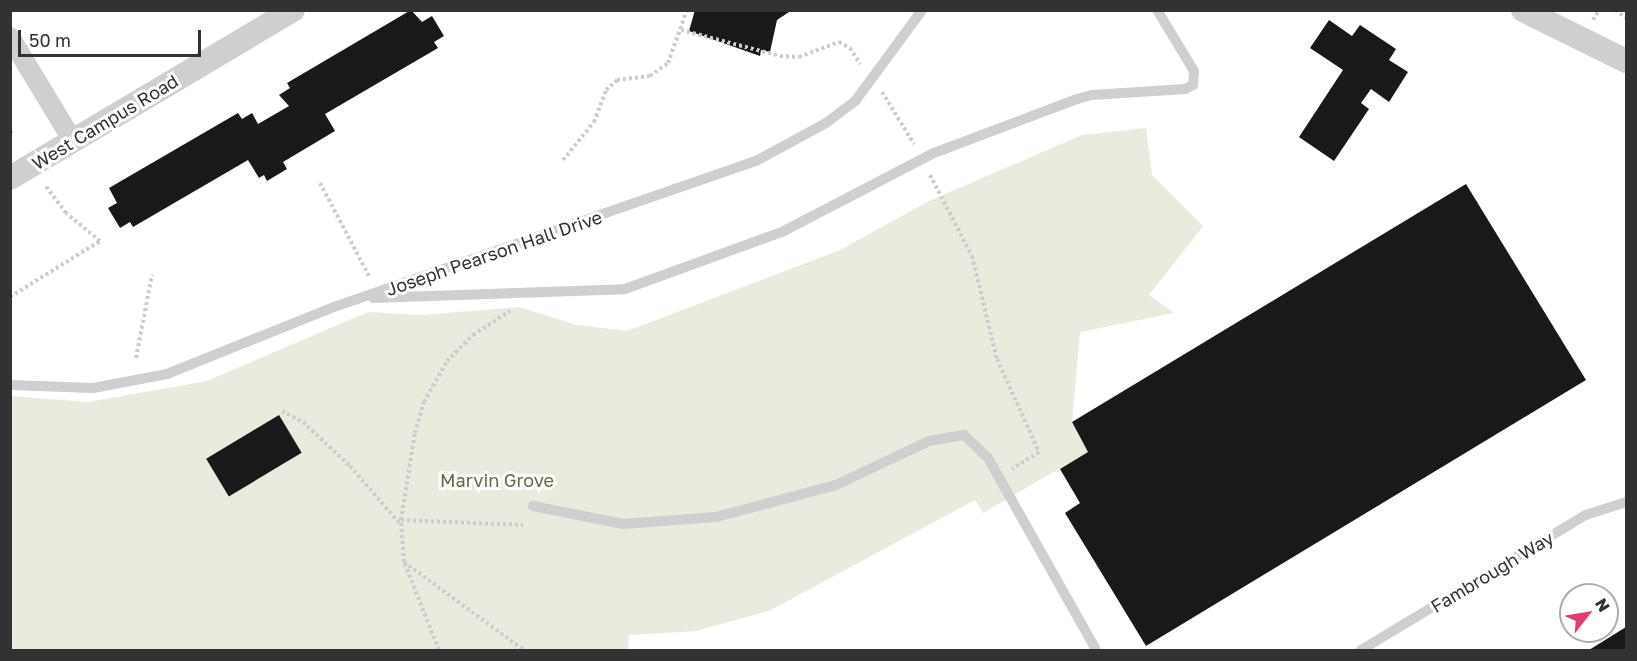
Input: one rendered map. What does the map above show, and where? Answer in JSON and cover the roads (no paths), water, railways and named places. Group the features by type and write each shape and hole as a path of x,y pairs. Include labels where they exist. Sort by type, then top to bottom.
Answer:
{"street":[{"name":"West Campus Road","path":"10,178 293,10"},
{"path":"1523,10 1626,61"},
{"path":"10,37 73,141"}],"lane":[{"name":"Joseph Pearson Hall Drive","path":"10,385 93,388 136,382 195,365 362,298 756,161 826,123 873,81 922,10"},
{"path":"362,298 625,289 814,218 922,160 1092,95 1193,85 1194,71 1157,10"},
{"path":"533,506 622,524 716,517 836,485 949,434 964,435 978,444 1096,651"},
{"name":"Fambrough Way","path":"1361,651 1586,515 1626,502"}],"park label":[{"name":"Marvin Grove","path":"497,480"}]}
